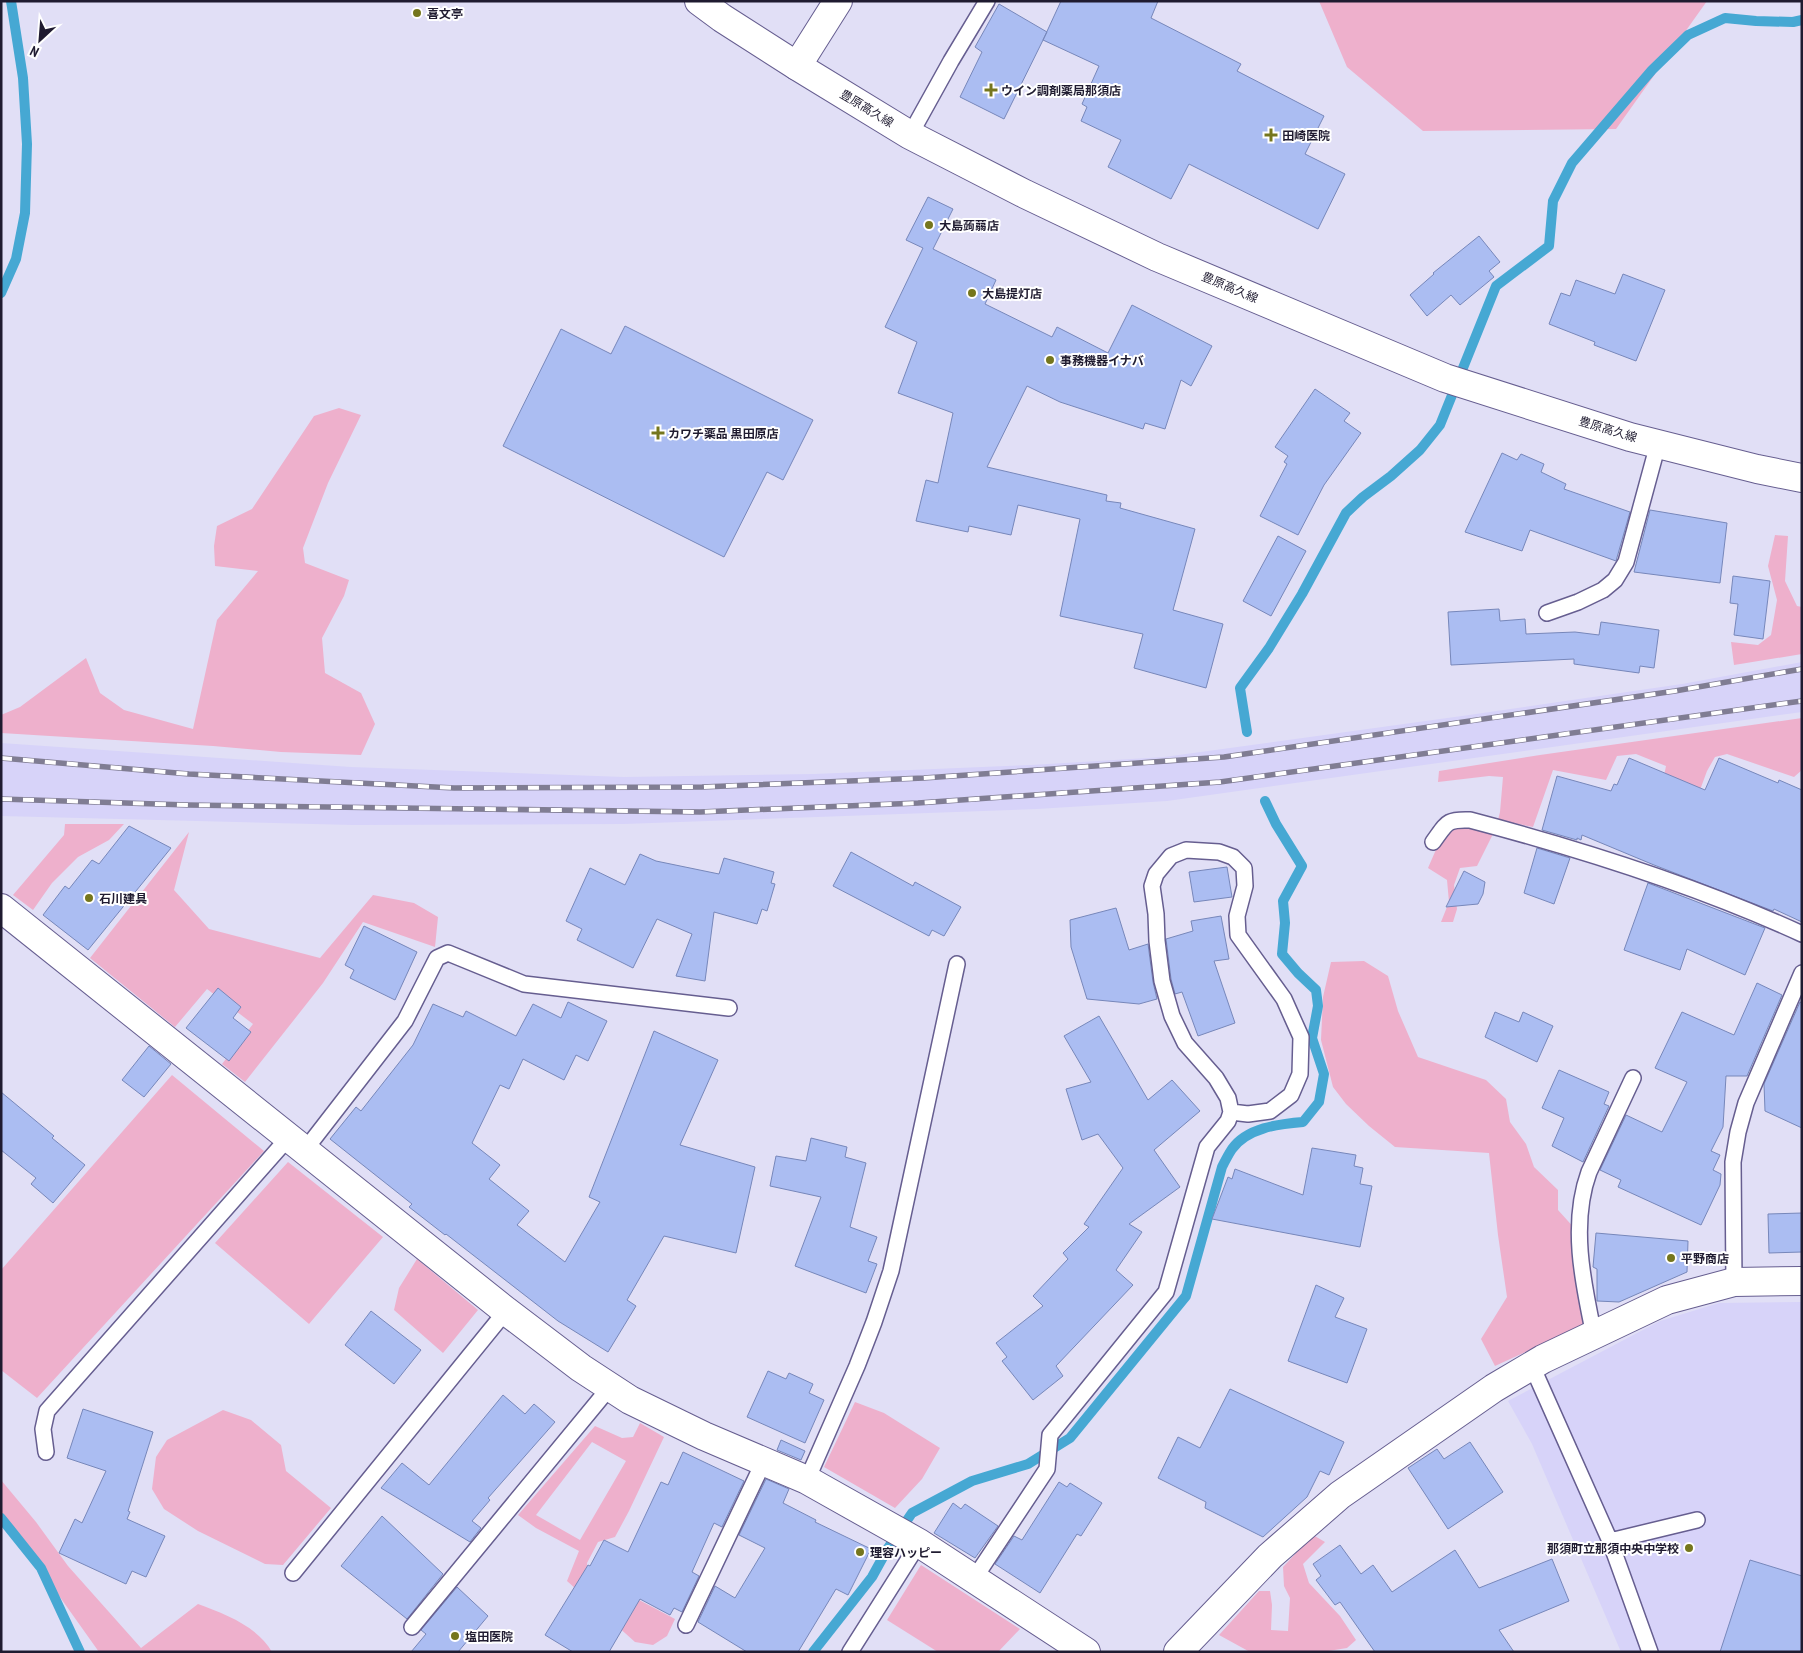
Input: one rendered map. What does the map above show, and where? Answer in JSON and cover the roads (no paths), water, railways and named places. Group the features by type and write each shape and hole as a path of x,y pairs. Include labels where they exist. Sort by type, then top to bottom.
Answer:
{"street":[{"name":"豊原高久線","path":"699,1 722,18 910,135 1025,194 1156,257 1445,378 1630,437 1802,478"},
{"path":"798,66 838,1"},
{"path":"1,908 580,1368 630,1400 688,1428 807,1480 919,1543 1086,1652"},
{"path":"1178,1652 1270,1556 1340,1495 1494,1388 1532,1366 1667,1300 1734,1282 1802,1281"}],"lane":[{"path":"910,135 951,61 988,1"},
{"path":"1546,613 1578,602 1603,590 1615,580 1626,562 1658,444"},
{"path":"1433,842 1446,824 1454,820 1470,820 1617,862 1665,878 1802,934"},
{"path":"974,1579 1048,1469 1050,1435 1166,1292 1207,1146 1228,1121 1231,1112 1228,1098 1216,1078 1185,1043 1172,1016 1162,981 1152,886 1161,866 1171,856 1186,850 1219,852 1233,857 1244,868 1245,886 1237,916 1238,935 1284,999 1301,1037 1300,1074 1291,1095 1270,1112 1248,1114 1231,1112"},
{"path":"46,1452 43,1429 47,1411 297,1144 405,1021 438,958 448,952 524,984 729,1008"},
{"path":"807,1480 857,1366 891,1271 957,964"},
{"path":"1734,1282 1734,1162 1738,1132 1746,1103 1802,973"},
{"path":"1594,1335 1580,1257 1581,1203 1589,1172 1633,1078"},
{"path":"294,1573 506,1311"},
{"path":"1532,1366 1610,1541 1650,1652"},
{"path":"412,1627 610,1387"},
{"path":"686,1625 764,1461"},
{"path":"1610,1541 1697,1520"},
{"path":"850,1652 919,1543"}],"waterway":[{"path":"1,293 16,259 25,213 27,144 23,78 11,1"},
{"path":"1247,732 1240,688 1269,648 1302,594 1346,513 1420,450 1440,425 1496,286 1549,246 1553,201 1572,163 1652,70 1688,35 1725,18 1793,22 1802,20"},
{"path":"813,1652 872,1577 888,1548 912,1513 972,1481 1028,1464 1070,1438 1186,1296 1222,1167 1232,1149 1246,1136 1264,1128 1303,1122 1319,1102 1324,1074 1312,1038 1318,1006 1316,990 1282,954 1285,923 1283,901 1302,866 1276,824 1265,801"},
{"path":"1,1518 41,1568 80,1652"}],"railway":[{"path":"1,758 189,774 454,788 702,787 924,778 1224,757 1675,691 1802,669"},
{"path":"1,799 188,805 700,812 918,803 1220,782 1802,701"}],"place":[{"name":"喜文亭","path":"417,13"},
{"name":"ウイン調剤薬局那須店","path":"991,90"},
{"name":"田崎医院","path":"1271,135"},
{"name":"大島蒟蒻店","path":"929,225"},
{"name":"大島提灯店","path":"972,293"},
{"name":"事務機器イナバ","path":"1050,360"},
{"name":"カワチ薬品 黒田原店","path":"658,433"},
{"name":"石川建具","path":"89,898"},
{"name":"平野商店","path":"1671,1258"},
{"name":"那須町立那須中央中学校","path":"1689,1548"},
{"name":"理容ハッピー","path":"860,1552"},
{"name":"塩田医院","path":"455,1636"}]}
